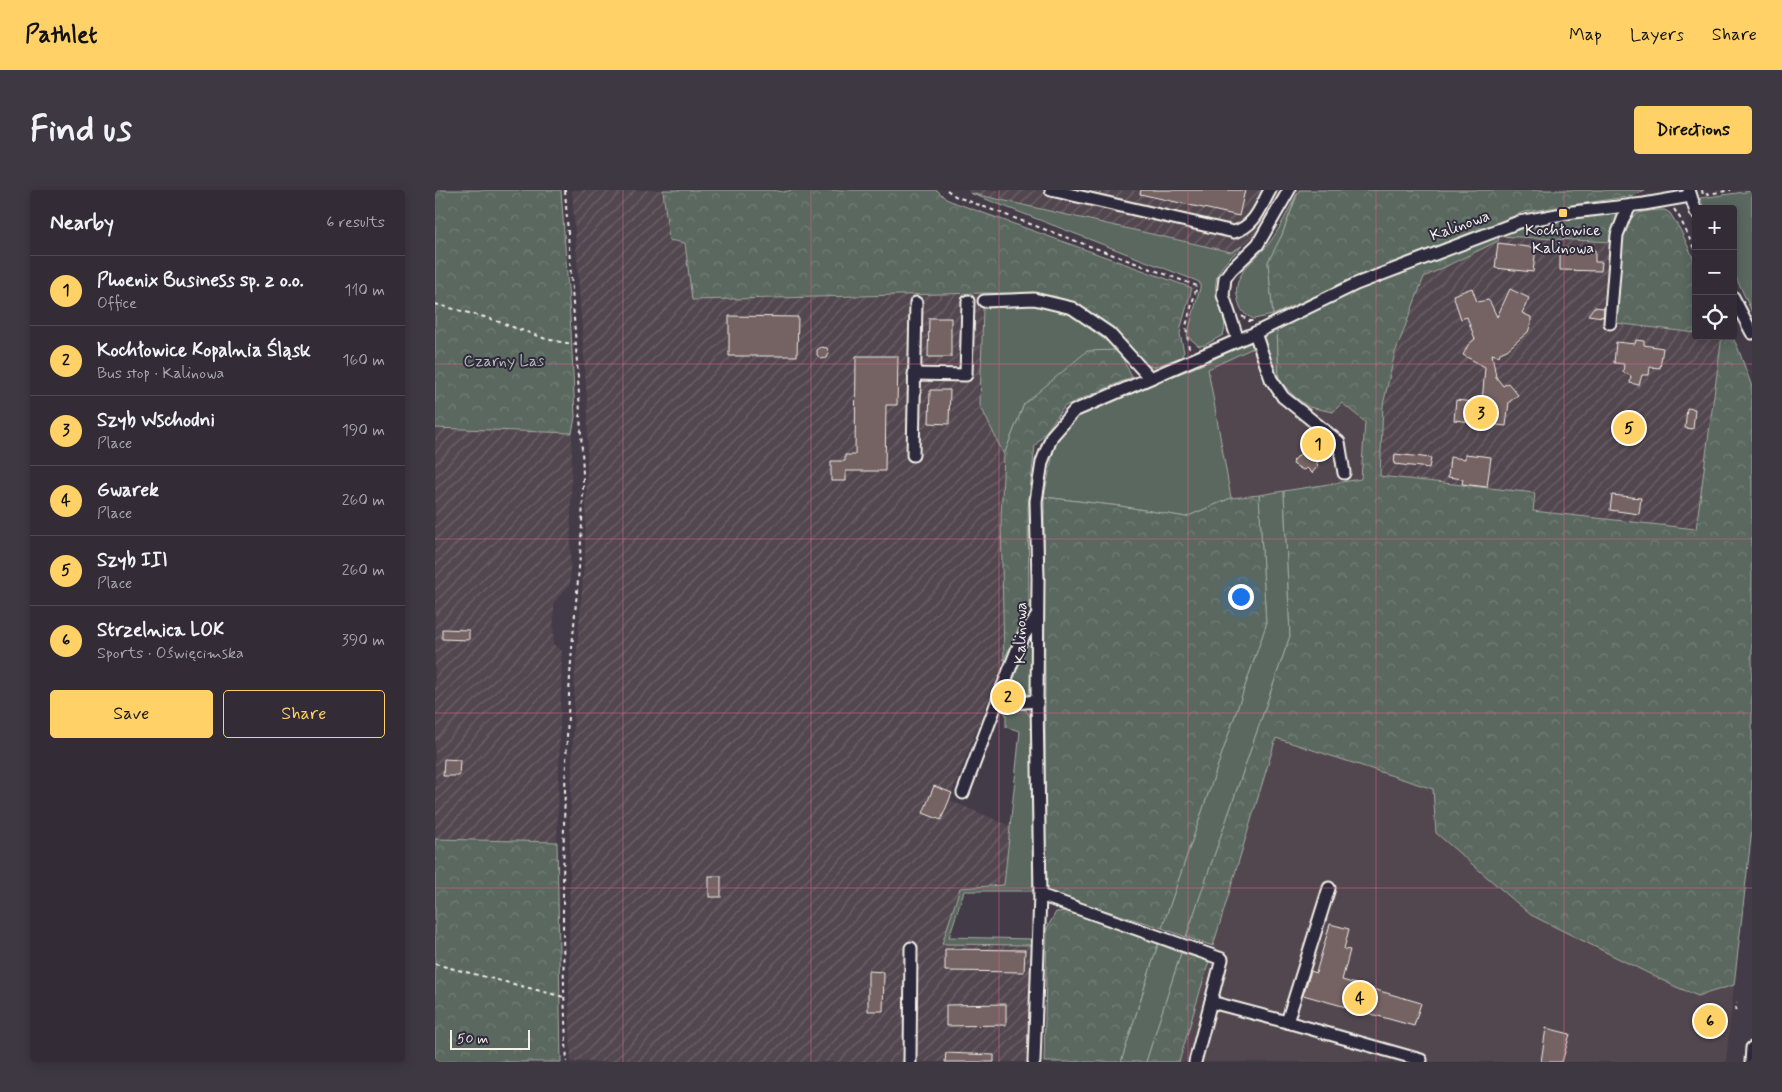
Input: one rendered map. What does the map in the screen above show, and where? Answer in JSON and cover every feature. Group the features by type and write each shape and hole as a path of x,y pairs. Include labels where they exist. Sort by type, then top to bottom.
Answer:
{"street":[{"path":"1051,190 1234,232 1245,229 1257,215 1270,190"},
{"path":"1238,340 1223,295 1225,278 1258,244 1289,190"},
{"name":"Kalinowa","path":"1034,1062 1040,896 1036,502 1042,462 1052,436 1074,411 1255,333 1356,284 1519,222 1573,212 1670,200 1690,193"},
{"path":"1690,193 1694,205"},
{"path":"1609,323 1617,236 1623,217 1631,205"},
{"path":"984,300 1034,299 1072,308 1109,333 1150,378"},
{"path":"914,374 966,375 968,301"},
{"path":"913,455 916,303"},
{"path":"1737,304 1752,333"},
{"path":"1737,314 1745,319"},
{"path":"1255,333 1271,379 1283,396 1339,442 1344,473"},
{"path":"963,793 1021,640 1037,616"},
{"path":"1003,686 1004,693 1010,700 1016,702 1037,700"},
{"path":"1287,1022 1329,888"},
{"path":"1040,896 1222,959 1195,1062"},
{"path":"910,1062 911,948"},
{"path":"1211,1002 1421,1060"},
{"path":"1751,1062 1752,1048"}],"path":[{"path":"565,190 577,345 583,482 581,544 572,638 562,883 567,1062"},
{"path":"947,190 955,196 1197,286 1186,326 1189,350 1194,359"},
{"path":"1703,195 1731,190"},
{"path":"1670,200 1694,250"},
{"path":"435,304 488,318 546,339 577,345"},
{"path":"1239,312 1249,321 1259,321"},
{"path":"435,964 564,997"},
{"path":"1735,1011 1737,1004"}],"shaded area":[{"path":"572,190 663,190 669,240 685,243 693,300 984,293 980,405 1004,455 1001,518 1004,660 949,800 1010,826 1004,885 960,889 942,944 1031,945 1028,1062 571,1062 569,998 570,825 575,674 585,553 588,413"},
{"path":"967,190 1281,190 1255,235 1231,252 970,193"},
{"path":"1498,236 1611,242 1615,323 1692,333 1692,340 1721,340 1696,529 1533,511 1535,493 1380,476 1383,405 1395,353 1424,277 1497,241"},
{"path":"1253,348 1262,381 1273,398 1299,421 1306,415 1309,407 1333,412 1341,403 1365,422 1361,480 1231,498 1207,369"},
{"path":"435,428 572,433 570,584 554,602 553,644 562,651 557,842 435,839"},
{"path":"1275,738 1434,789 1436,833 1531,915 1698,996 1734,985 1726,1062 1179,1062"}],"green space":[{"name":"Czarny Las","path":"435,190 561,190 575,417 572,433 435,428"},
{"path":"663,190 773,190 783,192 792,190 937,190 946,199 953,202 1192,288 1180,334 1184,352 1181,357 1154,367 1145,365 1115,332 1090,313 1057,297 1042,294 984,293 692,300 685,243 669,240"},
{"path":"1299,190 1645,190 1633,196 1524,212 1368,272 1273,315 1268,262 1282,235"},
{"path":"1752,191 1752,312 1737,280 1737,205 1703,205 1700,198"},
{"path":"970,193 1231,252 1242,246 1223,265 1216,281 1217,297 1225,327 1223,335 1205,345 1199,346 1187,336 1200,288 1200,283 1197,281"},
{"path":"1297,194 1282,235 1268,262 1273,315 1254,319 1245,314 1240,307 1237,290 1238,282 1246,268 1265,249 1274,236"},
{"path":"1665,210 1670,213 1692,255 1692,333 1615,323 1624,229 1634,216 1647,211"},
{"path":"1612,212 1620,215 1615,223 1611,242 1499,236 1498,241 1424,277 1395,353 1383,405 1380,476 1535,493 1533,511 1696,529 1721,340 1734,340 1752,387 1752,829 1734,985 1698,996 1531,915 1436,833 1433,789 1276,738 1213,946 1186,937 1290,636 1284,491 1361,479 1365,422 1342,403 1333,412 1309,407 1294,396 1279,380 1277,328 1357,287 1523,224"},
{"path":"1031,304 1069,313 1118,350 1087,352 1024,404 1004,455 980,405 983,308"},
{"path":"1277,328 1279,380 1275,376 1260,336"},
{"path":"1250,341 1253,348 1208,369 1231,498 1186,517 1120,506 1044,497 1055,444 1079,414 1206,363"},
{"path":"1118,350 1132,377 1065,406 1035,446 1028,507 1029,605 1004,660 1001,518 1004,455 1024,404 1087,351"},
{"path":"1284,491 1290,636 1186,937 1162,928 1266,625 1259,495"},
{"path":"1259,495 1266,625 1162,928 1046,892 1044,497 1120,506 1186,517 1231,498"},
{"path":"1025,645 1032,647 1032,686 1029,693 1023,695 1016,694 1011,688"},
{"path":"1014,707 1026,710 1031,718 1033,891 964,891 949,937 1032,939 1031,945 942,944 960,888 1004,885 1020,731 1006,727 1006,714 1002,711"},
{"path":"435,839 557,842 561,1062 435,1062"},
{"path":"1069,911 1158,944 1121,1062 1044,1062 1047,928 1056,912"},
{"path":"1158,944 1181,953 1146,1062 1121,1062"},
{"path":"1181,953 1209,961 1179,1062 1146,1062"}],"building":[{"path":"1141,190 1245,190 1239,216 1140,194"},
{"path":"1498,243 1536,248 1533,272 1495,268"},
{"path":"1560,248 1595,250 1595,262 1602,262 1601,271 1560,270"},
{"path":"1472,288 1477,302 1488,300 1497,317 1510,289 1529,298 1522,313 1531,317 1528,332 1507,350 1500,353 1499,356 1492,354 1496,377 1503,386 1508,383 1518,395 1509,402 1506,426 1454,420 1456,400 1482,403 1485,367 1463,355 1468,345 1475,339 1467,317 1461,319 1453,295"},
{"path":"1594,307 1604,308 1603,317 1588,315"},
{"path":"729,316 798,317 797,356 729,356"},
{"path":"929,318 951,318 951,357 928,357"},
{"path":"1636,340 1644,341 1644,345 1663,348 1660,368 1650,367 1649,375 1642,375 1639,385 1630,383 1631,376 1623,372 1624,364 1614,363 1616,342 1635,344"},
{"path":"821,347 827,348 829,353 827,358 821,359 817,355 817,350"},
{"path":"856,356 898,356 897,405 886,405 885,471 846,471 846,481 831,481 831,461 845,461 845,455 855,455"},
{"path":"930,390 950,390 949,424 929,423"},
{"path":"1687,408 1695,409 1693,429 1685,428"},
{"path":"1317,437 1327,446 1321,451 1325,455 1316,464 1318,466 1312,473 1307,468 1303,470 1293,464 1293,461"},
{"path":"1395,454 1431,458 1429,468 1394,464"},
{"path":"1465,454 1491,457 1487,487 1462,484 1463,479 1448,477 1450,457 1465,459"},
{"path":"1612,495 1641,498 1639,514 1610,510"},
{"path":"442,629 469,630 469,640 442,639"},
{"path":"444,759 460,760 459,776 443,776"},
{"path":"934,786 952,793 941,820 923,813"},
{"path":"709,876 721,876 721,897 709,897"},
{"path":"1330,924 1349,929 1344,949 1350,950 1342,980 1421,1003 1414,1026 1303,995 1311,971 1316,973"},
{"path":"945,949 1025,950 1024,972 945,971"},
{"path":"868,971 884,972 883,1011 868,1011"},
{"path":"1006,1004 1006,1025 946,1026 946,1005"},
{"path":"1546,1028 1570,1034 1562,1062 1541,1062"},
{"path":"946,1053 994,1055 994,1062 945,1062"}],"place":[{"name":"Kochłowice Kalinowa","path":"1563,213"},
{"name":"Szyb Wschodni","path":"1481,413"},
{"name":"Szyb III","path":"1629,428"},
{"name":"Phoenix Business sp. z o.o.","path":"1318,444"},
{"name":"Kochłowice Kopalnia Śląsk","path":"1008,697"},
{"name":"Gwarek","path":"1360,998"},
{"name":"Strzelnica LOK","path":"1710,1021"}]}
